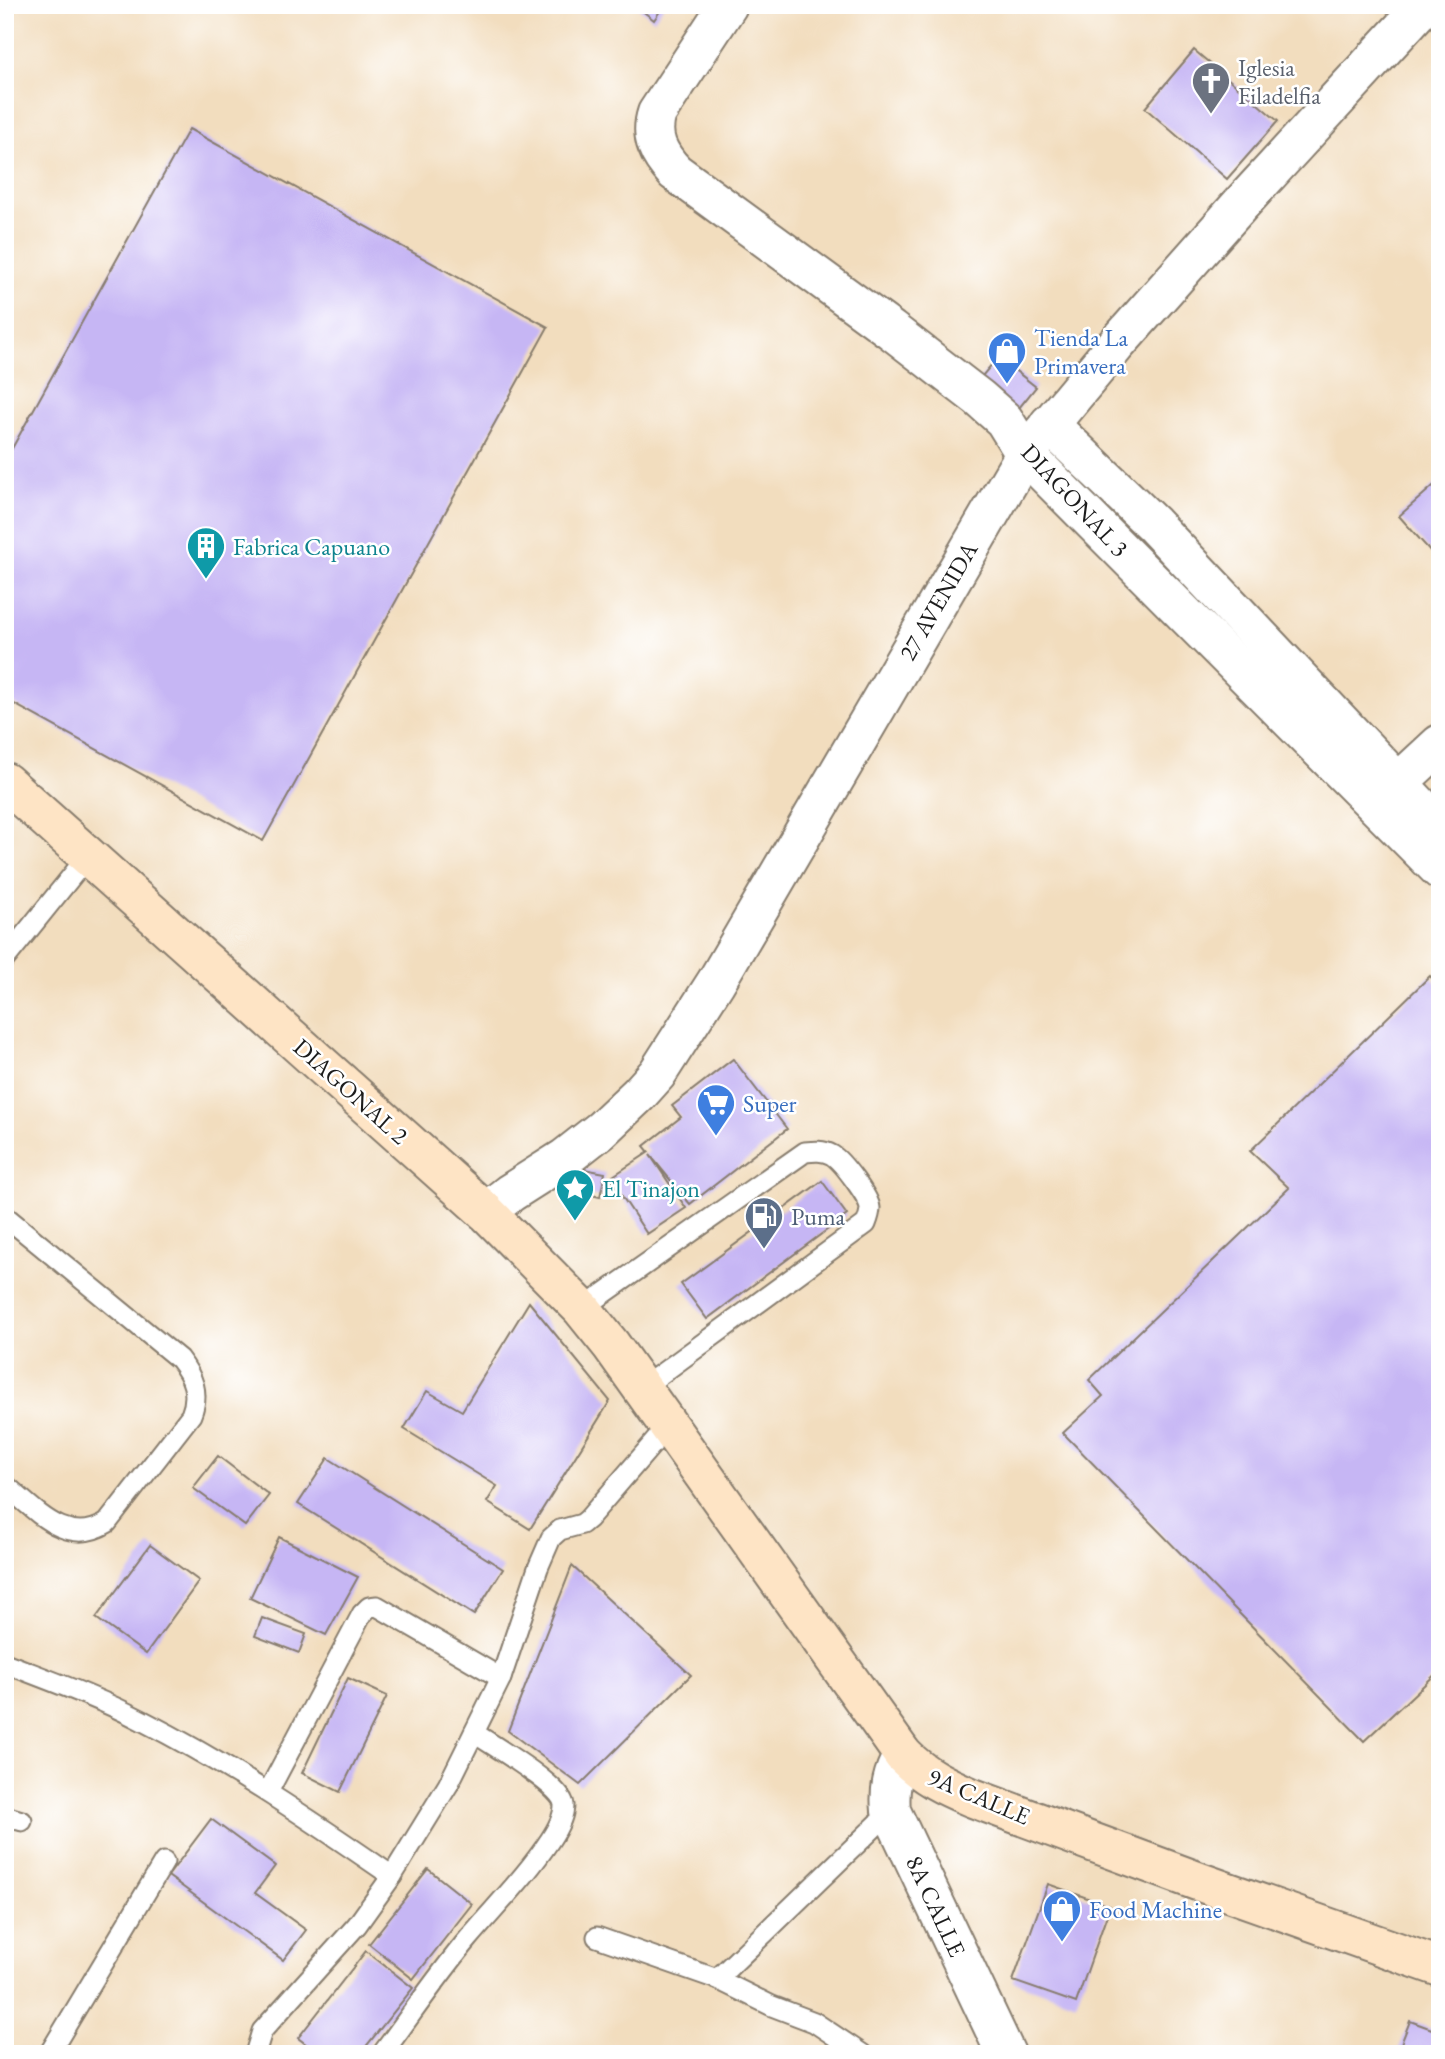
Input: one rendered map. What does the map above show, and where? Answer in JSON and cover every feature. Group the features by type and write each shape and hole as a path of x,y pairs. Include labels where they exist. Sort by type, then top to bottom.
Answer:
{"main road":[{"name":"DIAGONAL 2","path":"5,782 486,1212 582,1310 669,1425"},
{"name":"9A CALLE","path":"669,1425 903,1755 920,1773 973,1798 1440,1967"}],"street":[{"name":"DIAGONAL 3","path":"728,5 657,113 653,124 654,135 663,159 675,172 891,330 1004,420 1025,454 1440,870"},
{"name":"27 AVENIDA","path":"486,1212 602,1129 657,1074 716,982 1025,454 1115,346 1240,205 1424,5"},
{"name":"DIAGONAL 3","path":"1049,424 1153,524 1399,782 1436,814"},
{"path":"1399,782 1440,744"},
{"name":"8A CALLE","path":"903,1755 894,1772 889,1793 891,1811 1006,2054"}],"lane":[{"path":"5,960 88,856"},
{"path":"582,1310 805,1152 819,1151 840,1162 868,1200 869,1216 866,1224 642,1388"},
{"path":"5,1216 179,1359 191,1375 195,1389 195,1405 191,1415 107,1523 95,1530 83,1533 66,1530 52,1523 5,1485"},
{"path":"256,2054 262,2031 358,1925 392,1876 448,1785 502,1678 538,1567 551,1538 560,1530 582,1524 588,1519 669,1425"},
{"path":"268,1792 362,1614 369,1607 377,1606 502,1678"},
{"path":"5,1664 140,1720 268,1792 392,1876"},
{"path":"382,2054 466,1941 538,1857 561,1818 564,1804 559,1794 520,1762 474,1733"},
{"path":"718,1979 891,1811"},
{"path":"49,2054 164,1862"},
{"path":"597,1937 718,1979 772,2006 814,2022 862,2054"}],"building":[{"path":"635,5 664,5 654,20"},
{"name":"Iglesia Filadelfia","path":"1194,50 1278,121 1227,179 1145,108"},
{"name":"Fabrica Capuano","path":"189,129 548,327 263,841 5,699 5,461"},
{"name":"Tienda La Primavera","path":"998,357 1036,387 1015,413 977,382"},
{"path":"1440,480 1440,562 1399,516"},
{"path":"1430,976 1440,986 1440,1670 1364,1741 1063,1433 1103,1396 1089,1380 1289,1188 1250,1151"},
{"name":"Super","path":"733,1059 787,1129 690,1204 650,1155 686,1208 647,1234 610,1178 649,1152 644,1146 681,1117 672,1106"},
{"path":"579,1168 605,1173 600,1197 575,1191"},
{"name":"Puma","path":"822,1181 847,1215 707,1319 681,1284"},
{"path":"529,1302 610,1401 530,1529 487,1502 497,1486 404,1429 427,1391 462,1411"},
{"path":"218,1456 269,1495 245,1526 193,1488"},
{"path":"328,1458 503,1569 474,1615 298,1504"},
{"path":"279,1537 358,1577 326,1635 250,1598"},
{"path":"150,1545 199,1581 146,1654 96,1618"},
{"path":"572,1566 691,1675 580,1785 508,1731"},
{"path":"262,1618 306,1634 299,1653 255,1636"},
{"path":"348,1678 387,1696 340,1792 302,1773"},
{"path":"211,1819 275,1866 255,1893 306,1930 283,1960 168,1876"},
{"path":"428,1869 472,1904 413,1979 369,1944"},
{"name":"Food Machine","path":"1048,1884 1110,1906 1076,2003 1013,1981"},
{"path":"366,1951 413,1988 360,2054 319,2054 298,2038"},
{"path":"1410,2021 1440,2032 1440,2054 1397,2054"}],"place":[{"name":"Iglesia Filadelfia","path":"1211,115"},
{"name":"Tienda La Primavera","path":"1007,385"},
{"name":"Fabrica Capuano","path":"206,580"},
{"name":"Super","path":"716,1137"},
{"name":"El Tinajon","path":"575,1222"},
{"name":"Puma","path":"764,1250"},
{"name":"Food Machine","path":"1062,1943"}]}
